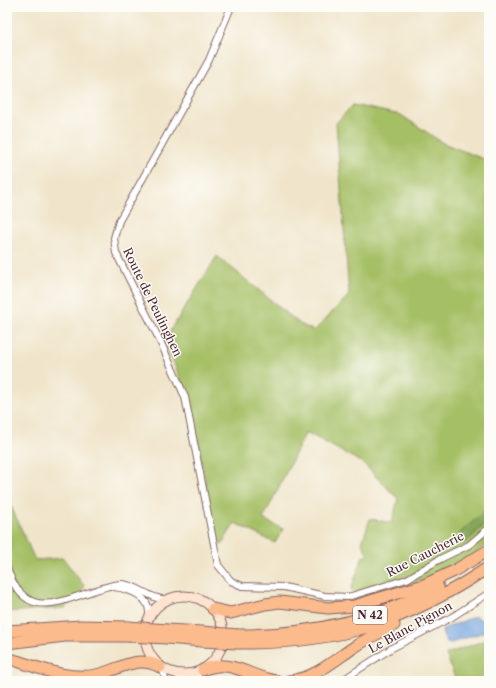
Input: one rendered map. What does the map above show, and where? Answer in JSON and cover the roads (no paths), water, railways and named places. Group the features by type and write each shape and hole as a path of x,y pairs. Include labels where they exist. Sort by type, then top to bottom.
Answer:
{"highway":[{"path":"213,609 231,613 265,604 280,602 328,608 354,606 424,586 452,572 489,550"},
{"name":"N 42","path":"238,639 300,632 334,626 361,618 420,596 448,581 489,554"},
{"name":"N 42","path":"7,631 63,626 274,643 309,640 373,626 434,601 489,567"},
{"path":"288,681 314,674 369,638 442,603 489,572"},
{"name":"N 42","path":"7,643 65,636 128,632"},
{"path":"7,658 63,674 78,676 98,675 136,661 150,662 160,667"},
{"path":"197,674 215,665 228,665 259,677 277,681"}],"street":[{"name":"Route de Peulinghen","path":"215,557 183,393 160,341 120,260 114,238 119,221 213,51 231,7"},
{"name":"Rue Caucherie","path":"215,557 218,565 227,577 242,586 284,588 325,596 348,597 407,579 440,559 470,545 489,528"},
{"path":"7,568 17,591 27,599 38,604 56,603 118,584 129,585 159,599 168,599 180,596 192,597 203,601 213,609 221,623 223,640 218,656 197,674 178,681"},
{"path":"105,588 122,588 137,594 148,604 149,616"},
{"name":"Le Blanc Pignon","path":"341,681 392,648 448,619 489,593"},
{"path":"165,681 164,673 149,655 145,643 144,631 149,616 157,606 168,599"},
{"path":"160,667 175,674 197,674"}],"water":[{"path":"476,616 486,623 487,631 451,643 447,642 442,633 443,629"}]}
